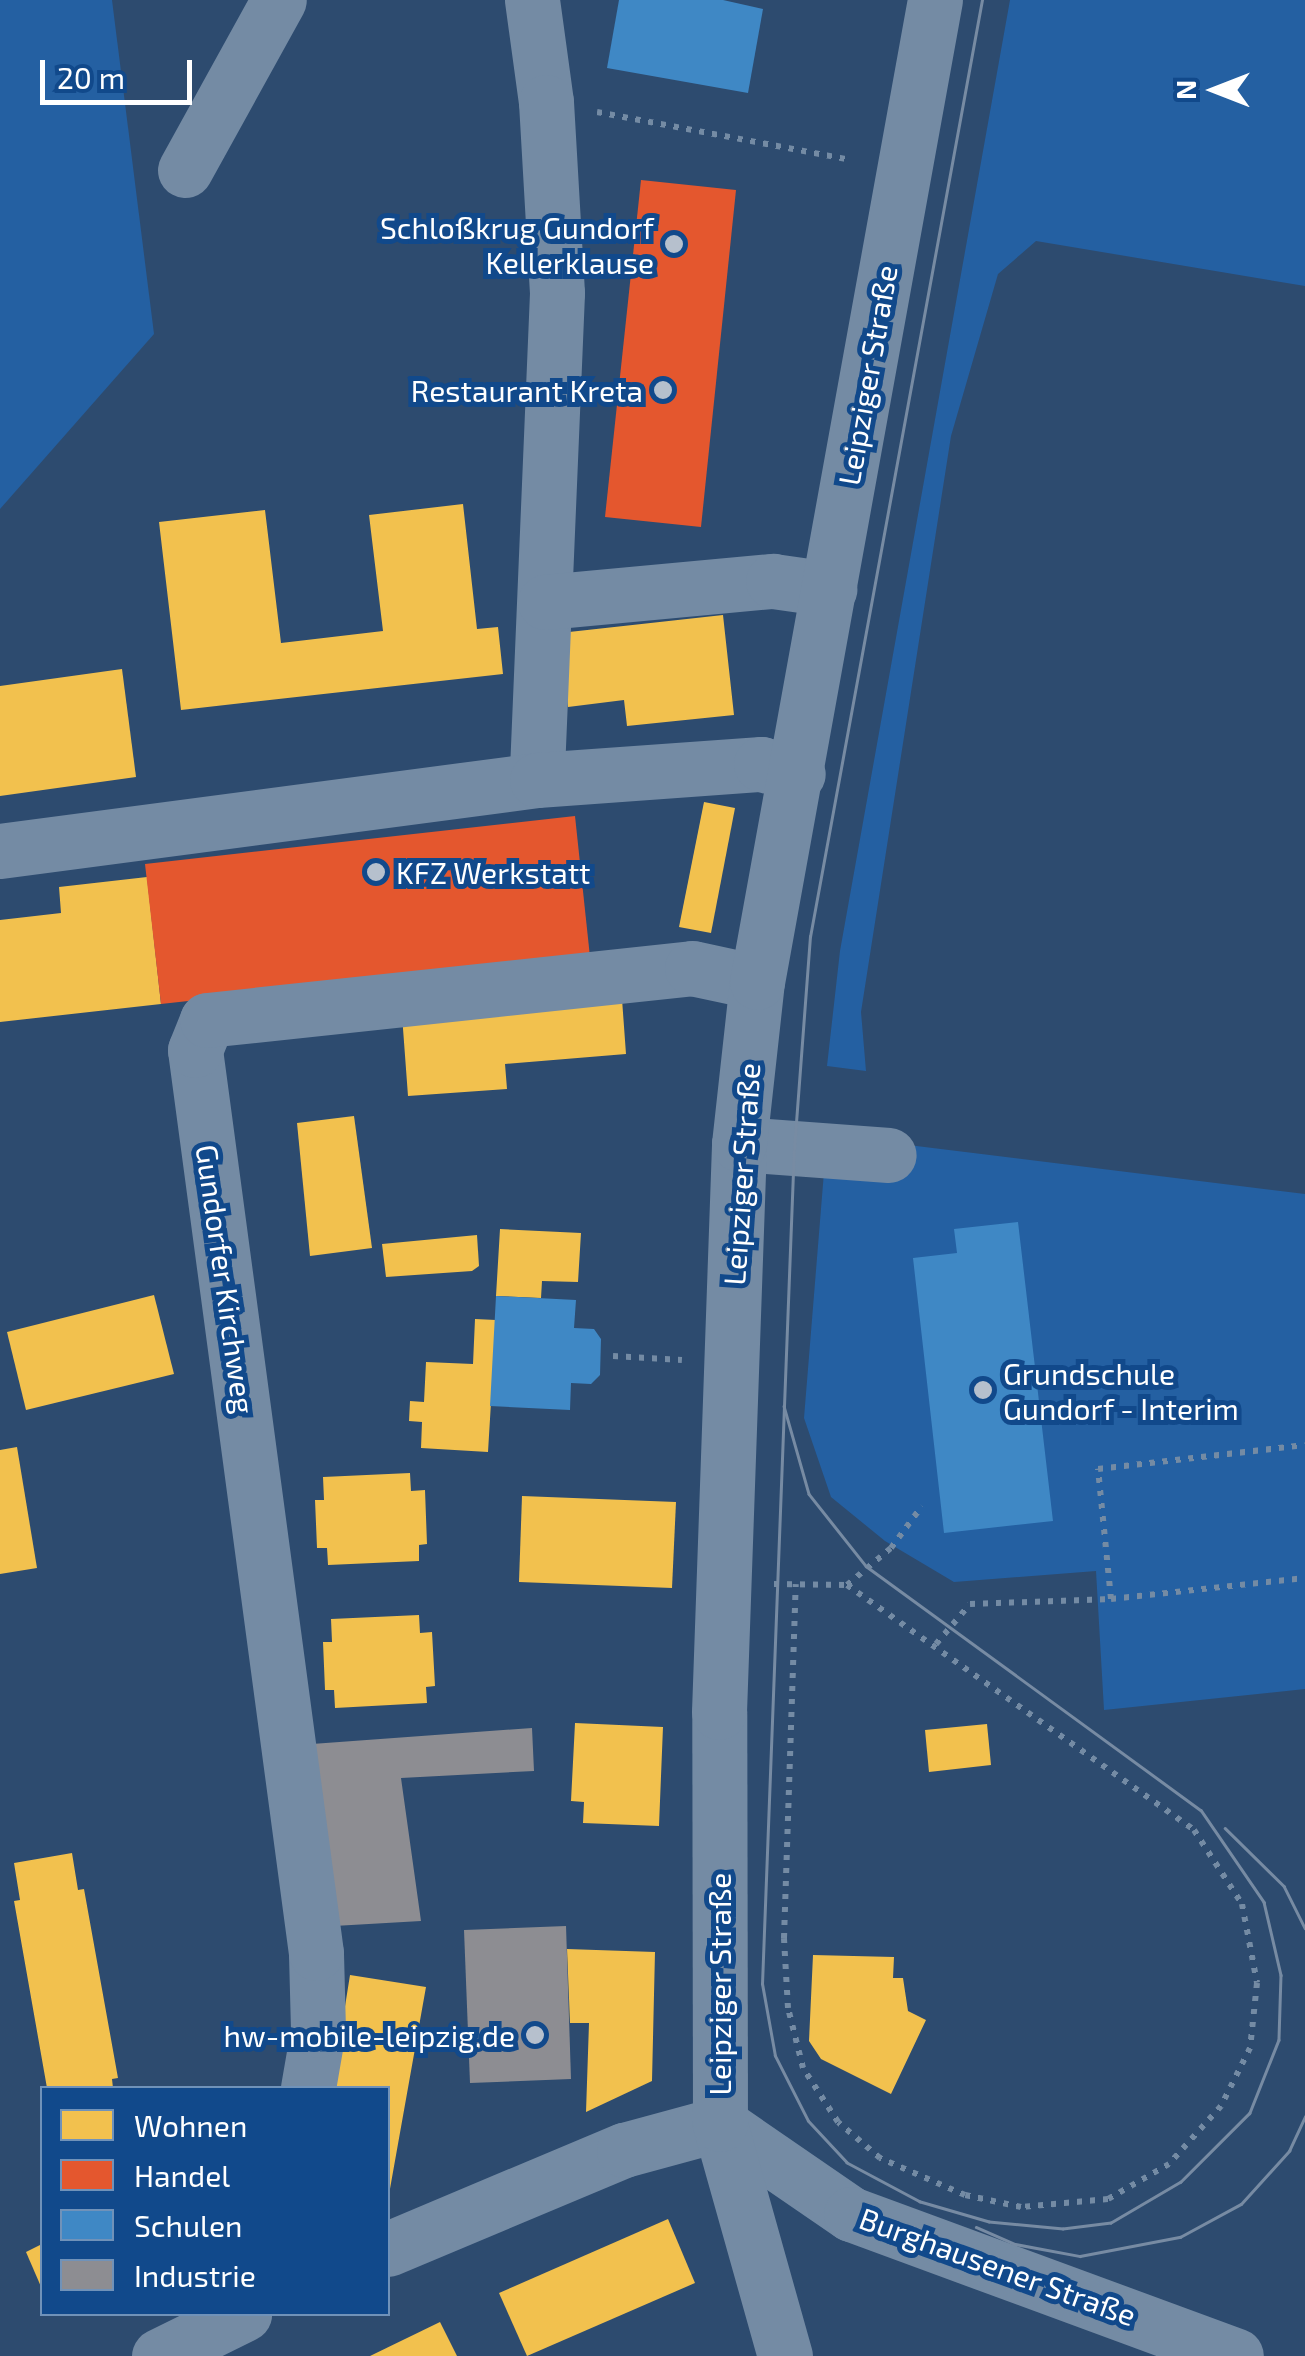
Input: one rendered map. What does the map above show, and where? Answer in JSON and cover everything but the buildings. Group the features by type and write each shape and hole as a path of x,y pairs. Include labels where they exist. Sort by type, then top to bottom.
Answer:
{"street":[{"path":"185,170 279,0"},
{"path":"532,0 546,102 557,293 537,780"},
{"name":"Leipziger Straße","path":"784,2356 720,2124 722,1582 739,1144 756,982 798,774 934,0"},
{"path":"545,602 773,581 829,589"},
{"path":"0,851 537,780 761,764 798,774"},
{"name":"Gundorfer Kirchweg","path":"308,2086 318,2030 316,1953 195,1050 207,1020 692,968 756,982"},
{"path":"739,1144 889,1155"},
{"path":"390,2249 624,2150 720,2124"},
{"name":"Burghausener Straße","path":"720,2124 851,2214 1236,2356"},
{"path":"159,2356 240,2316"}],"path":[{"path":"546,102 851,160"},
{"path":"613,1356 731,1362"},
{"path":"1110,1599 1098,1469 1305,1444"},
{"path":"847,1585 890,1548 922,1506"},
{"path":"936,1644 970,1604 1110,1599 1305,1578"},
{"path":"722,1582 847,1585 936,1644 1194,1830 1242,1904 1257,1982 1250,2048 1221,2106 1170,2164 1108,2199 1021,2207 948,2187 880,2158 838,2122 803,2068 788,2008 784,1938 796,1584"}],"shaded area":[{"path":"0,0 112,0 154,334 0,509"},
{"path":"1010,0 1305,0 1305,286 1036,241 998,274 951,436 861,1012 866,1071 827,1066 840,951"},
{"path":"827,1135 1305,1194 1305,1689 1104,1710 1096,1571 954,1582 885,1541 831,1497 804,1418"}],"tram line":[{"path":"784,1406 809,1494 866,1566 1201,1810 1264,1902 1281,1975 1279,2040 1250,2113 1181,2182 1111,2223 1063,2229 989,2222 920,2202 847,2163 808,2121 775,2056 762,1984 784,1406 794,1149 810,937 982,0"},
{"path":"1225,1828 1284,1886 1305,1928"},
{"path":"976,2227 1015,2244 1080,2256 1180,2237 1241,2204 1289,2151 1305,2116"}],"place":[{"name":"Schloßkrug Gundorf Kellerklause","path":"674,244"},
{"name":"Restaurant Kreta","path":"663,390"},
{"name":"KFZ Werkstatt","path":"376,872"},
{"name":"Grundschule Gundorf - Interim","path":"983,1390"},
{"name":"hw-mobile-leipzig.de","path":"535,2035"}]}
